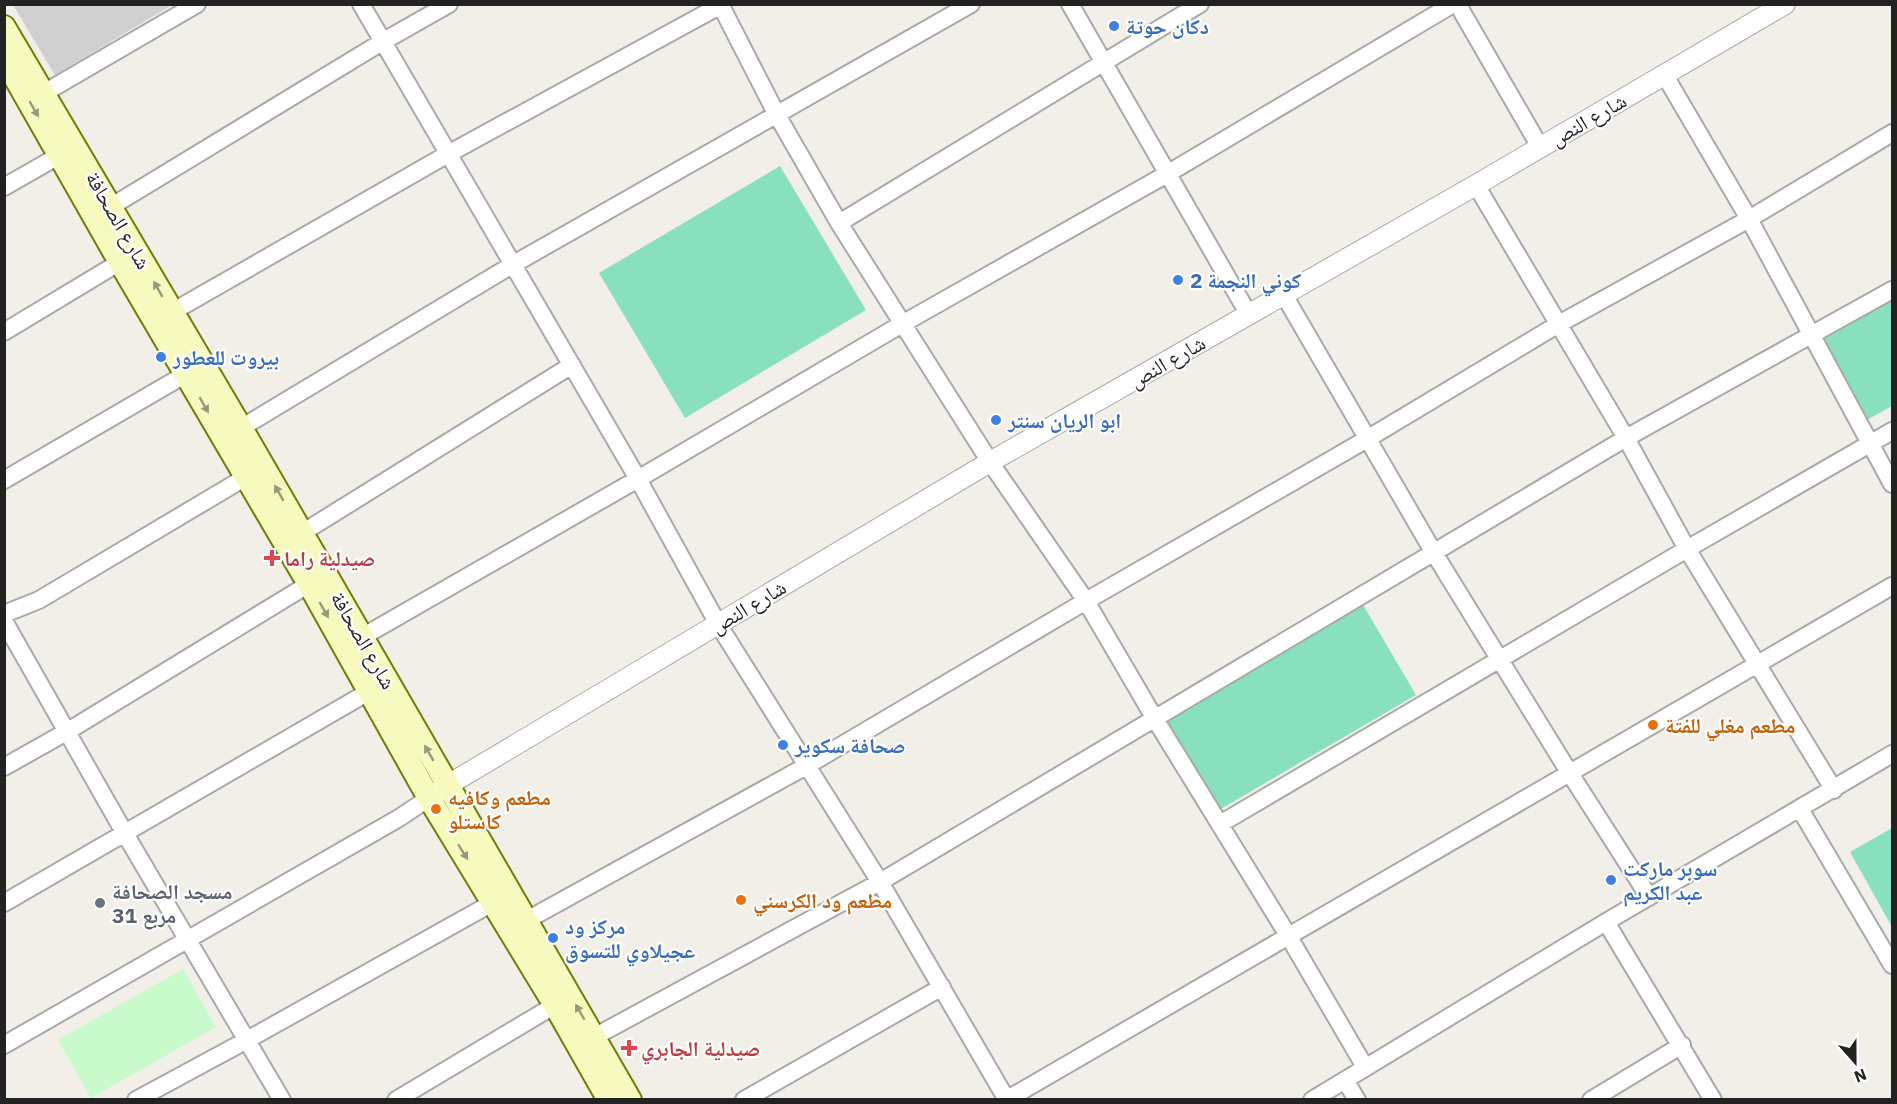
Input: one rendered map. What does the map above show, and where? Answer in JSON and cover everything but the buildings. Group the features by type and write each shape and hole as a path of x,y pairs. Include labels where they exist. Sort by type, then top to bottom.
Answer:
{"main road":[{"name":"شارع الصحافة","path":"4,27 112,206 630,1100"},
{"name":"شارع الصحافة","path":"4,58 120,262 309,584 429,798 494,902 609,1100"}],"street":[{"path":"44,93 197,4"},
{"path":"361,4 638,479 718,624 880,882 1007,1099 1893,586"},
{"path":"112,206 382,42 449,4"},
{"path":"241,428 512,265 971,4"},
{"path":"1070,4 1249,315"},
{"path":"839,223 1200,4"},
{"path":"362,637 902,324 1167,174 1453,4"},
{"path":"1459,4 1540,147"},
{"name":"شارع النص","path":"429,798 990,462 1476,185 1785,4"},
{"path":"172,312 448,154 722,5 777,115 839,223 990,462 1086,601 1365,1067"},
{"path":"1664,74 1749,219 1893,484"},
{"path":"527,920 808,765 1367,439 1557,325 1749,219 1893,134"},
{"path":"4,188 60,155"},
{"path":"1476,185 1626,438 1687,549 1834,789"},
{"path":"4,332 120,262"},
{"path":"594,1037 880,882 1626,438 1893,290"},
{"path":"1284,295 1434,553 1649,897"},
{"path":"302,533 572,365"},
{"path":"4,480 186,374"},
{"path":"1220,824 1687,549 1893,431"},
{"path":"4,614 39,600 246,477"},
{"path":"4,767 68,731 309,584"},
{"path":"4,621 124,832 282,1100"},
{"path":"4,903 370,691"},
{"path":"1312,1100 1606,922 1893,754"},
{"path":"4,1045 399,818 429,798"},
{"path":"1800,810 1893,965"},
{"path":"136,1100 494,902"},
{"path":"1606,922 1713,1100"},
{"path":"744,1100 942,987"},
{"path":"396,1100 555,1005"},
{"path":"1591,1100 1682,1045"},
{"path":"1346,1080 1357,1100"}],"shaded area":[{"path":"13,5 172,5 55,75"}],"green space":[{"path":"780,166 866,310 685,418 599,273"},
{"path":"1892,284 1892,406 1863,422 1811,330"},
{"path":"1362,603 1416,695 1219,810 1165,719"},
{"path":"1892,828 1892,927 1850,852"},
{"path":"183,969 216,1027 91,1098 58,1040"}],"place":[{"name":"دكان حوتة","path":"1114,26"},
{"name":"كوني النجمة 2","path":"1178,280"},
{"name":"بيروت للعطور","path":"161,357"},
{"name":"ابو الريان سنتر","path":"996,420"},
{"name":"صيدلية راما","path":"272,558"},
{"name":"مطعم مغلي للفتة","path":"1653,725"},
{"name":"صحافة سكوير","path":"783,745"},
{"name":"مطعم وكافيه كاستلو","path":"436,809"},
{"name":"سوبر ماركت عبد الكريم","path":"1611,880"},
{"name":"مطعم ود الكرسني","path":"741,900"},
{"name":"مسجد الصحافة مربع 31","path":"100,903"},
{"name":"مركز ود عجيلاوي للتسوق","path":"553,938"},
{"name":"صيدلية الجابري","path":"629,1048"}]}
